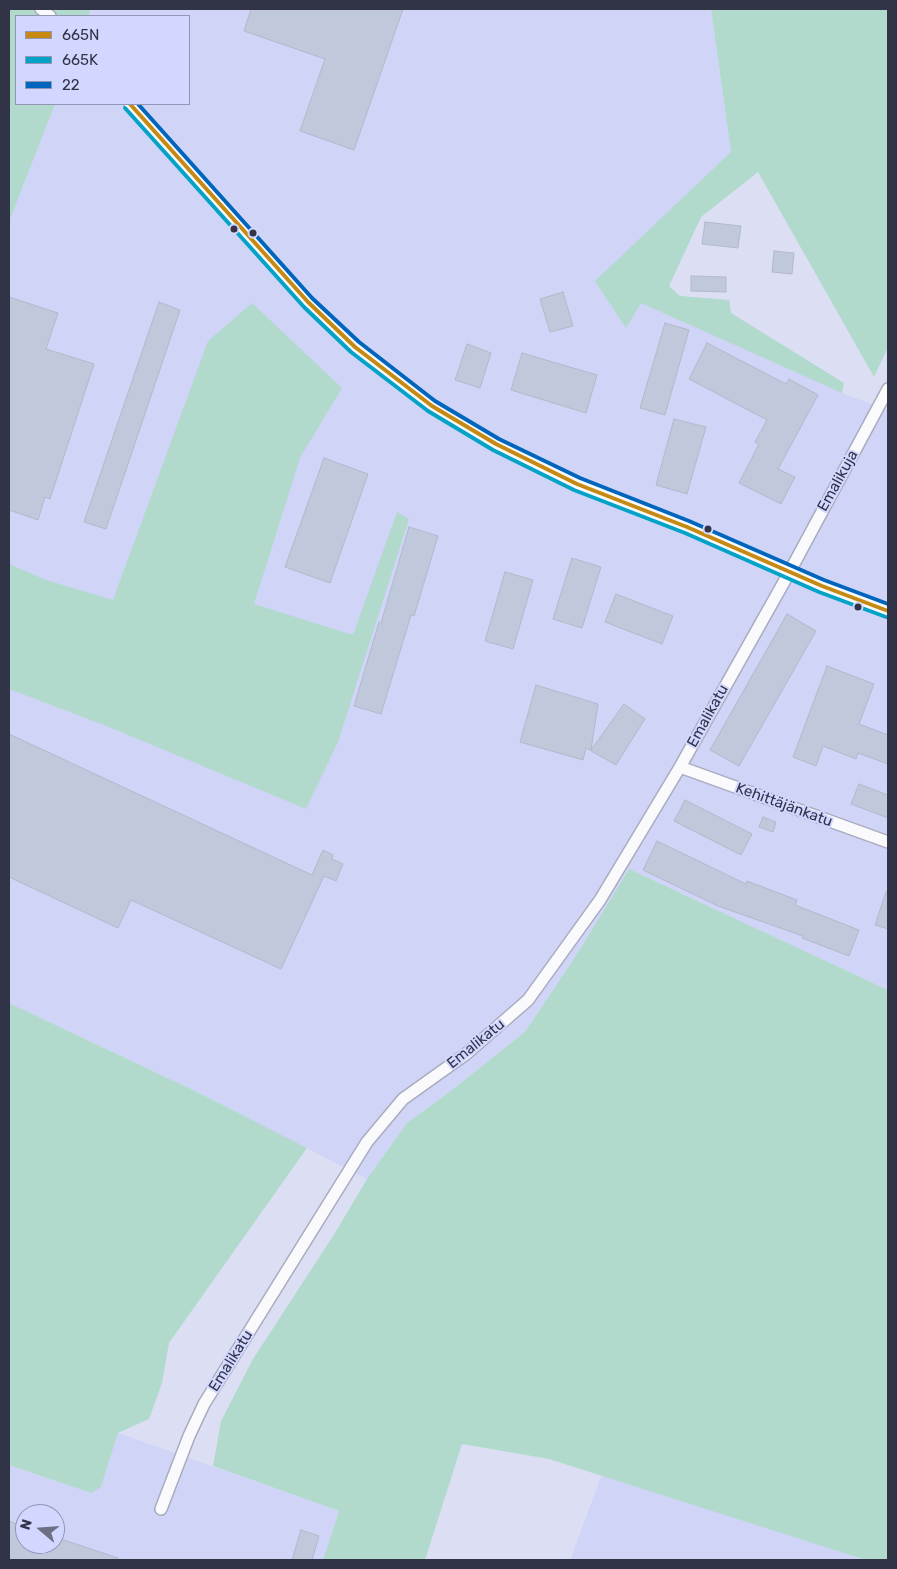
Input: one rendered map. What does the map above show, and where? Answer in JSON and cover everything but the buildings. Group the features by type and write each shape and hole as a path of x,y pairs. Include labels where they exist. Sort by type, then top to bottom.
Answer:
{"street":[{"path":"131,105 308,302 355,347 386,373 432,406 496,444 550,472 687,527 789,573 888,611"},
{"name":"Emalikuja","path":"789,573 888,389"},
{"name":"Emalikatu","path":"161,1509 179,1460 204,1404 367,1142 403,1099 474,1048 528,1000 600,900 680,767 789,573"},
{"name":"Kehittäjänkatu","path":"680,767 888,842"}],"shaded area":[{"path":"91,9 711,9 731,152 669,286 680,296 729,300 731,313 844,383 842,393 888,410 888,990 629,869 577,954 525,1032 407,1123 367,1179 197,1092 9,1003 9,222 55,105 190,105 190,15 88,15"},
{"path":"118,1433 339,1511 323,1560 9,1560 9,1465 91,1493 101,1487"},
{"path":"602,1474 866,1560 570,1560"}],"green space":[{"path":"9,9 91,9 88,15 15,15 15,105 55,105 9,222"},
{"path":"711,9 888,9 888,347 874,377 758,172 701,217 669,286 680,296 729,300 731,313 844,383 842,393 641,303 626,328 595,281 731,152"},
{"path":"252,303 342,388 300,458 254,604 353,635 397,512 409,519 338,742 306,809 109,727 9,689 9,564 46,580 113,600 208,341"},
{"path":"629,869 888,990 888,1560 866,1560 549,1459 462,1444 425,1560 323,1560 339,1511 213,1466 221,1421 253,1359 333,1236 367,1179 407,1123 525,1032 577,954"},
{"path":"9,1003 197,1092 307,1148 169,1343 162,1383 149,1419 118,1433 101,1487 91,1493 9,1465"}],"transit line":[{"name":"665N","path":"131,105 308,302 355,347 432,406 496,444 577,484 687,527 822,586 888,611"},
{"name":"22","path":"139,105 312,298 359,342 435,401 499,439 580,478 689,521 824,580 888,604"},
{"name":"665K","path":"125,108 304,307 351,352 428,411 493,450 574,490 685,533 819,592 886,617"}]}
